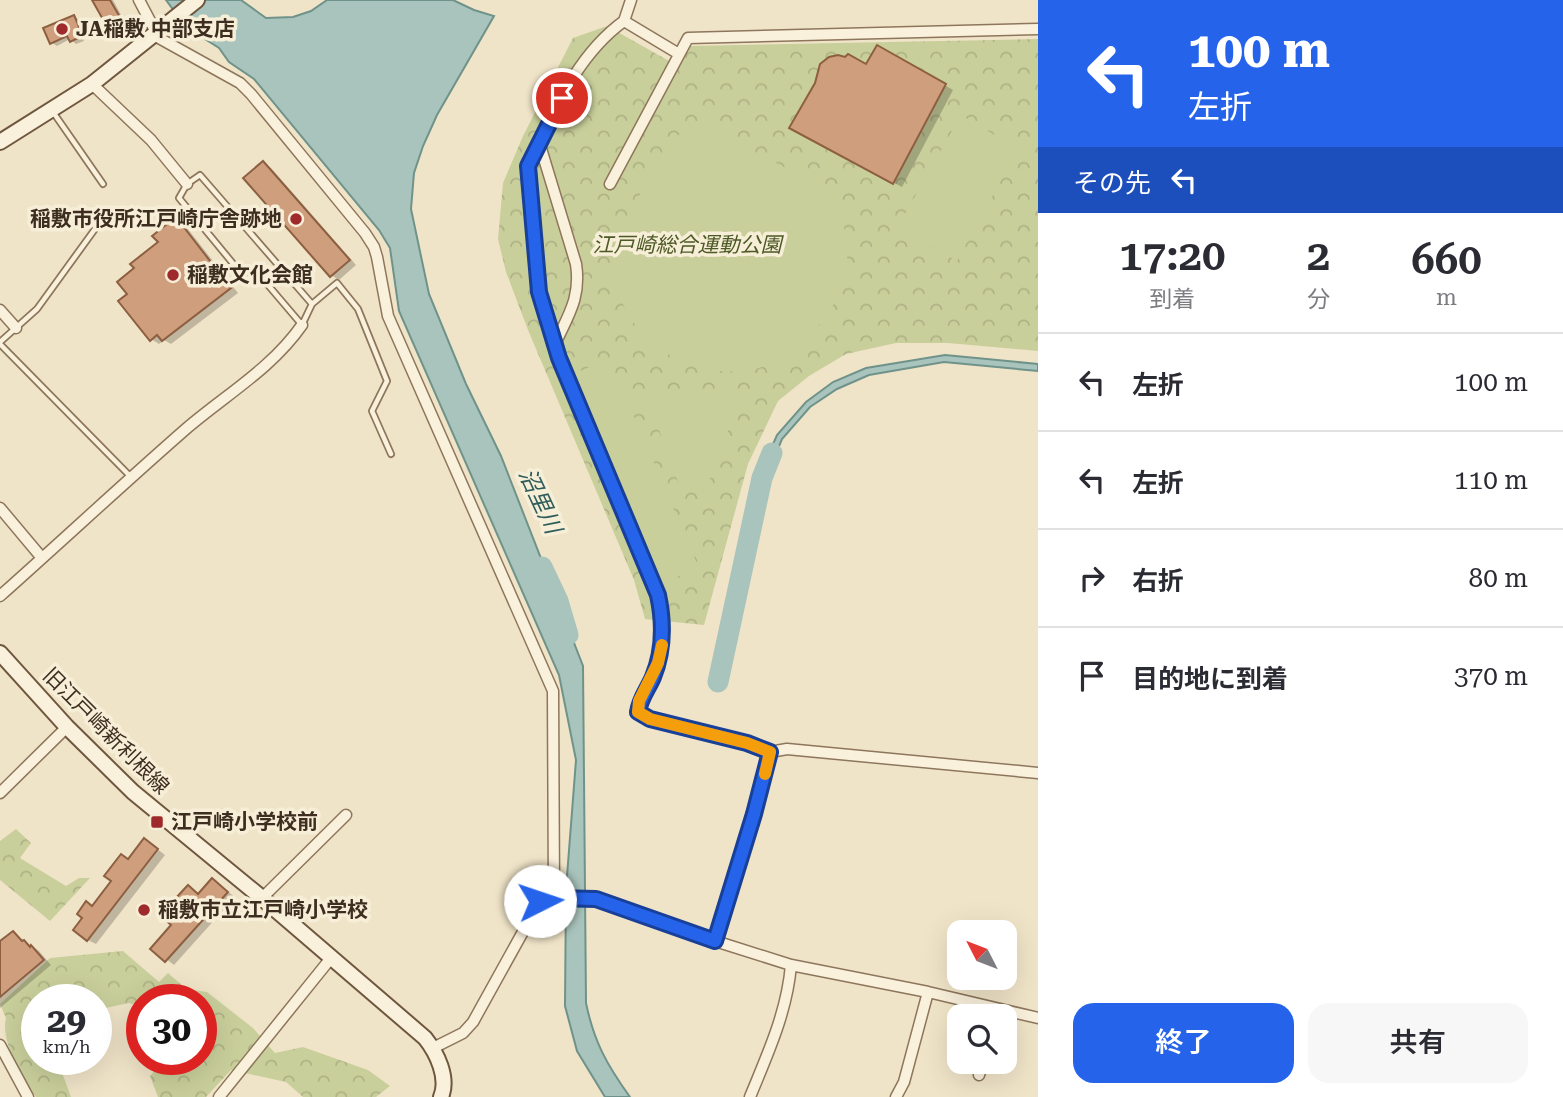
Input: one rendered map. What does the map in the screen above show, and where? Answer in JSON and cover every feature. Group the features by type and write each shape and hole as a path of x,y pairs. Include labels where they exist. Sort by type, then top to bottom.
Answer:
{"street":[{"path":"139,0 159,30 163,41 240,83 251,94 357,222 374,247 388,316 553,691 557,898"},
{"path":"0,142 92,84 197,0"},
{"path":"631,0 624,20 578,68 529,162 527,173 539,292 559,358 658,595 662,613 662,644 658,663 639,701 638,712 650,719 747,743 770,752 787,749 1038,773"},
{"path":"624,20 679,54"},
{"path":"610,184 685,41 696,36 1038,29"},
{"path":"92,84 151,140 187,184"},
{"path":"539,142 576,264 579,284 572,308 555,344"},
{"path":"0,310 16,328"},
{"path":"0,596 131,477 276,358 302,325"},
{"path":"0,508 43,558"},
{"name":"旧江戸崎新利根線","path":"0,653 67,727 133,792 410,1025 433,1048 439,1061 445,1095"},
{"path":"0,793 67,727"},
{"path":"715,941 770,752"},
{"path":"262,898 346,816"},
{"path":"433,1048 463,1033 472,1022 540,901 557,898 591,899 791,965 928,992 967,1004"},
{"path":"219,1097 331,958"},
{"path":"750,1097 777,1033 787,997 791,965"},
{"path":"896,1097 904,1082 928,992"},
{"path":"1017,1016 1038,1018"},
{"path":"0,1045 28,1097"}],"lane":[{"path":"52,111 103,184"},
{"path":"312,304 200,174 187,184 179,198 187,208 235,266 262,278 302,325 312,304 337,283 358,309 387,381 372,411 391,454"},
{"path":"96,229 37,309 0,343 131,477"}],"green space":[{"name":"江戸崎総合運動公園","path":"607,26 678,66 689,46 1038,39 1038,351 948,343 896,343 846,354 809,376 778,401 748,464 704,625 645,619 634,580 528,330 506,272 498,239 503,183 523,136 573,38"},
{"path":"961,115 1018,149 957,261 897,228"},
{"path":"704,126 827,189 844,228 846,266 834,303 823,321 793,351 762,367 717,371 694,366 673,357 654,344 637,327 625,308 616,284 612,266 615,241 670,138"},
{"path":"609,358 699,568 658,584 574,374"},
{"path":"645,391 741,397 707,487 681,490"},
{"path":"16,829 31,843 20,858 66,886 79,878 90,878 50,921 0,880 0,841"},
{"path":"123,951 159,982 168,973 180,984 126,984 126,1004 112,1007 112,984 22,984 50,958"},
{"path":"21,985 21,1072 9,1048 6,1018 0,1004"},
{"path":"217,1000 253,1028 275,1053 303,1047 368,1070 390,1086 376,1097 303,1097 286,1082 231,1070 206,1097 158,1097 150,1076 217,1075"},
{"path":"23,1075 63,1075 71,1097 36,1097"}],"water":[{"path":"166,0 241,0 266,18 293,17 311,11 327,0 453,0 494,16 437,115 423,146 414,173 411,209 429,294 466,384 501,456 583,666 586,1003 602,1053 630,1097 605,1097 577,1051 565,1006 566,889 576,760 559,675 399,311 390,248 379,230 254,79 229,62 219,48 186,27"},
{"path":"945,355 1038,364 1038,371 944,362 869,375 837,389 810,407 782,439 765,480 759,476 777,435 806,402 833,382 866,368"}],"building":[{"path":"92,0 110,0 124,24 110,32"},
{"name":"JA稲敷 中部支店","path":"74,15 80,29 77,31 80,37 70,42 67,36 50,44 43,28"},
{"path":"877,45 946,84 893,184 789,128 815,83 820,64 829,57 845,57 848,54 866,64"},
{"name":"稲敷市役所江戸崎庁舎跡地","path":"263,161 350,260 330,277 243,178"},
{"name":"稲敷文化会館","path":"176,217 231,288 162,341 157,335 150,341 118,301 127,294 117,282 134,268 130,264 158,242 152,236"},
{"path":"144,838 158,849 87,941 73,930 82,918 77,914 86,901 92,906 111,881 104,876 121,854 128,859"},
{"path":"212,878 228,892 165,962 150,949 171,925 160,915 188,885 198,894"},
{"path":"13,931 44,960 0,997 0,941"}],"waterway":[{"path":"718,682 762,478 772,453"},
{"name":"沼里川","path":"542,567 558,601 568,635"}],"slow traffic":[{"path":"662,645 652,680 639,701 638,712 650,719 747,743 770,752 765,774"}],"place":[{"name":"JA稲敷 中部支店","path":"62,29"},
{"name":"稲敷市役所江戸崎庁舎跡地","path":"296,219"},
{"name":"稲敷文化会館","path":"173,275"},
{"name":"江戸崎小学校前","path":"157,822"},
{"name":"稲敷市立江戸崎小学校","path":"144,910"}],"route":[{"path":"540,901 554,898 596,899 715,941 770,752 747,743 650,719 638,712 639,701 652,680 662,644 662,613 658,595 559,358 539,292 527,173 529,162 562,98"}]}
